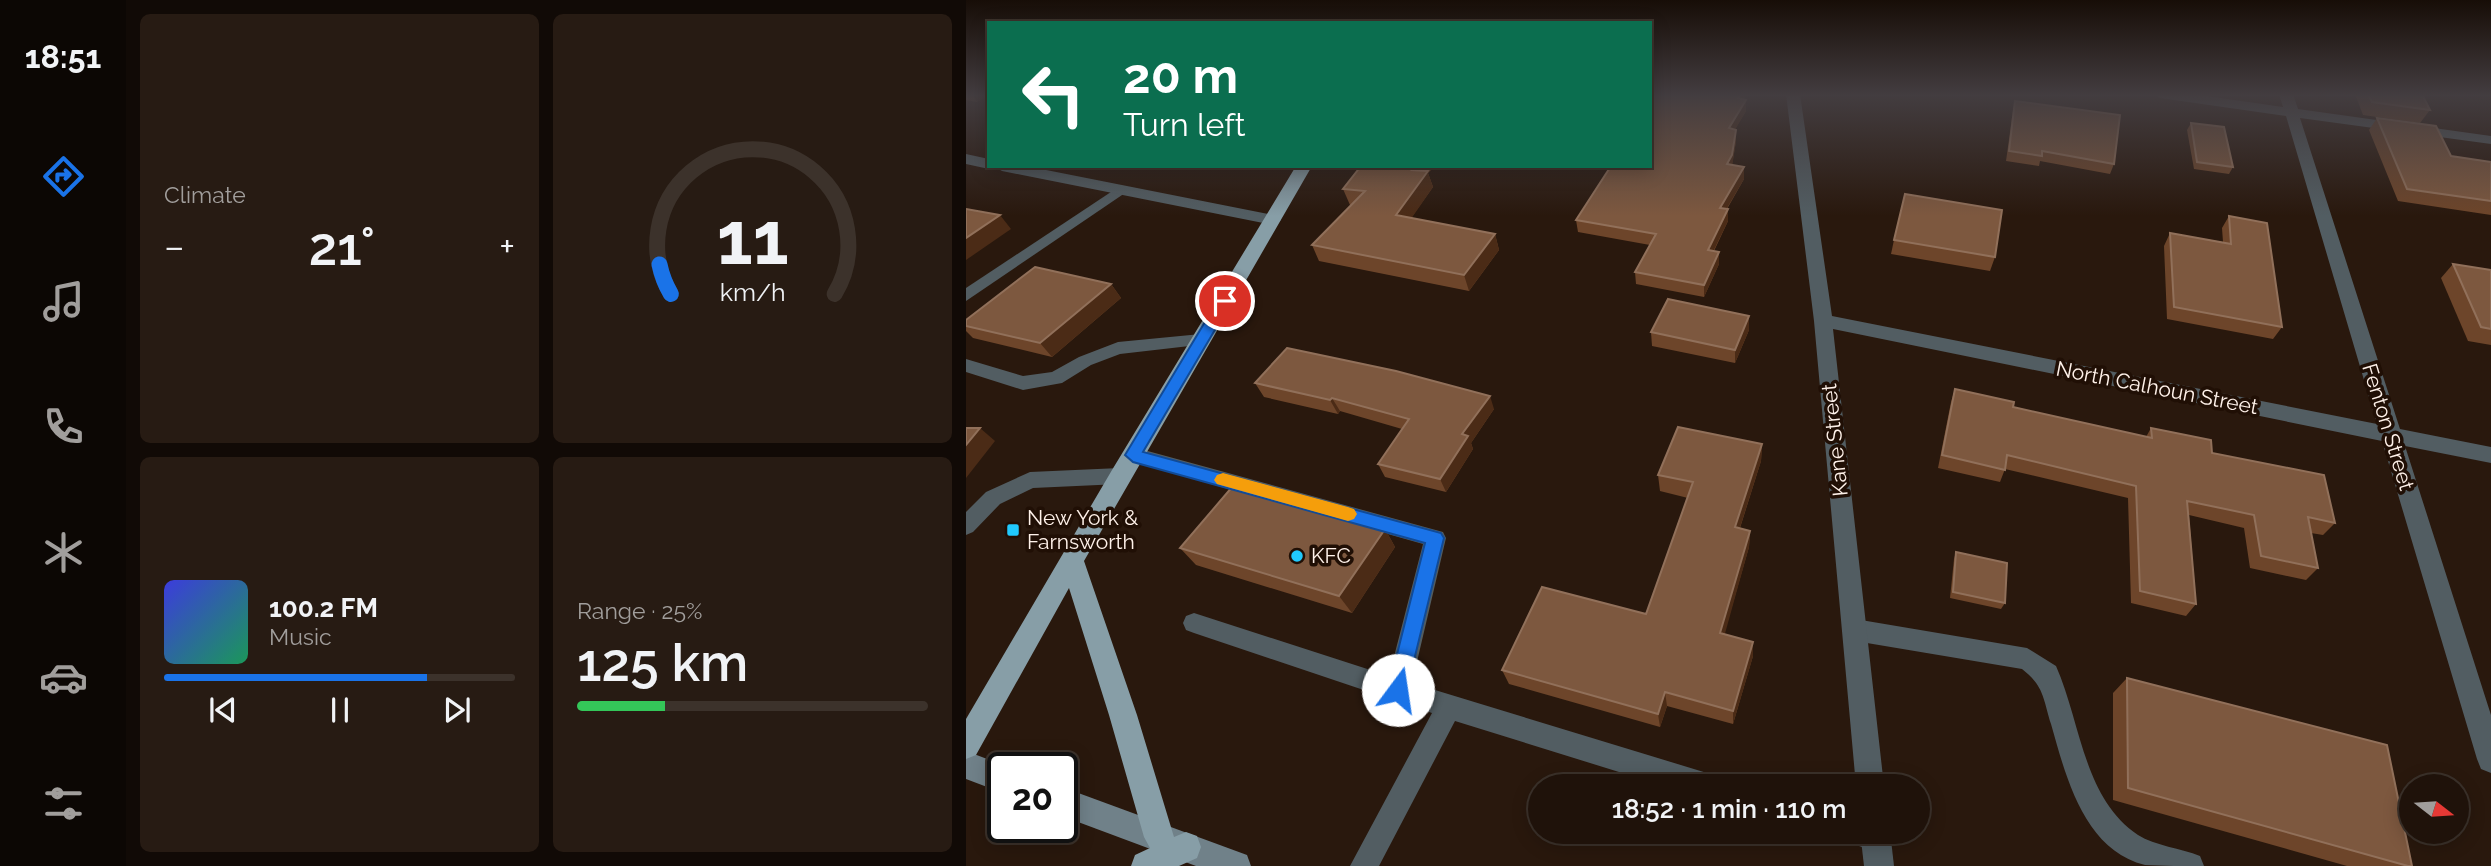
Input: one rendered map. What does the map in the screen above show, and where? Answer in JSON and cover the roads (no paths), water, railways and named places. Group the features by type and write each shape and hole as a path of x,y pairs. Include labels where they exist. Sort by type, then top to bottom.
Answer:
{"main road":[{"path":"966,745 1120,476 1303,168"},
{"path":"1072,561 1119,703 1172,842"},
{"path":"966,765 987,773"},
{"path":"1078,807 1236,866"},
{"path":"1146,866 1172,842"}],"street":[{"name":"Kane Street","path":"1798,134 1823,321 1869,774"},
{"name":"Fenton Street","path":"2298,134 2491,760"},
{"path":"2460,134 2491,140"},
{"path":"966,159 987,164"},
{"path":"1012,168 1273,220"},
{"name":"North Calhoun Street","path":"1823,321 2491,455"}],"lane":[{"path":"966,296 1120,190"},
{"path":"966,365 1023,383 1056,377 1085,361 1118,348 1201,340"},
{"path":"1133,455 1435,538 1398,690"},
{"path":"966,526 993,498 1030,480 1120,476"},
{"path":"1194,623 1449,707 1668,774"},
{"path":"1854,630 2027,659 2048,674 2074,760 2098,816 2131,847 2190,866"},
{"path":"1364,866 1449,707"}],"place":[{"name":"New York & Farnsworth","path":"1013,530"},
{"name":"KFC","path":"1297,556"}]}
